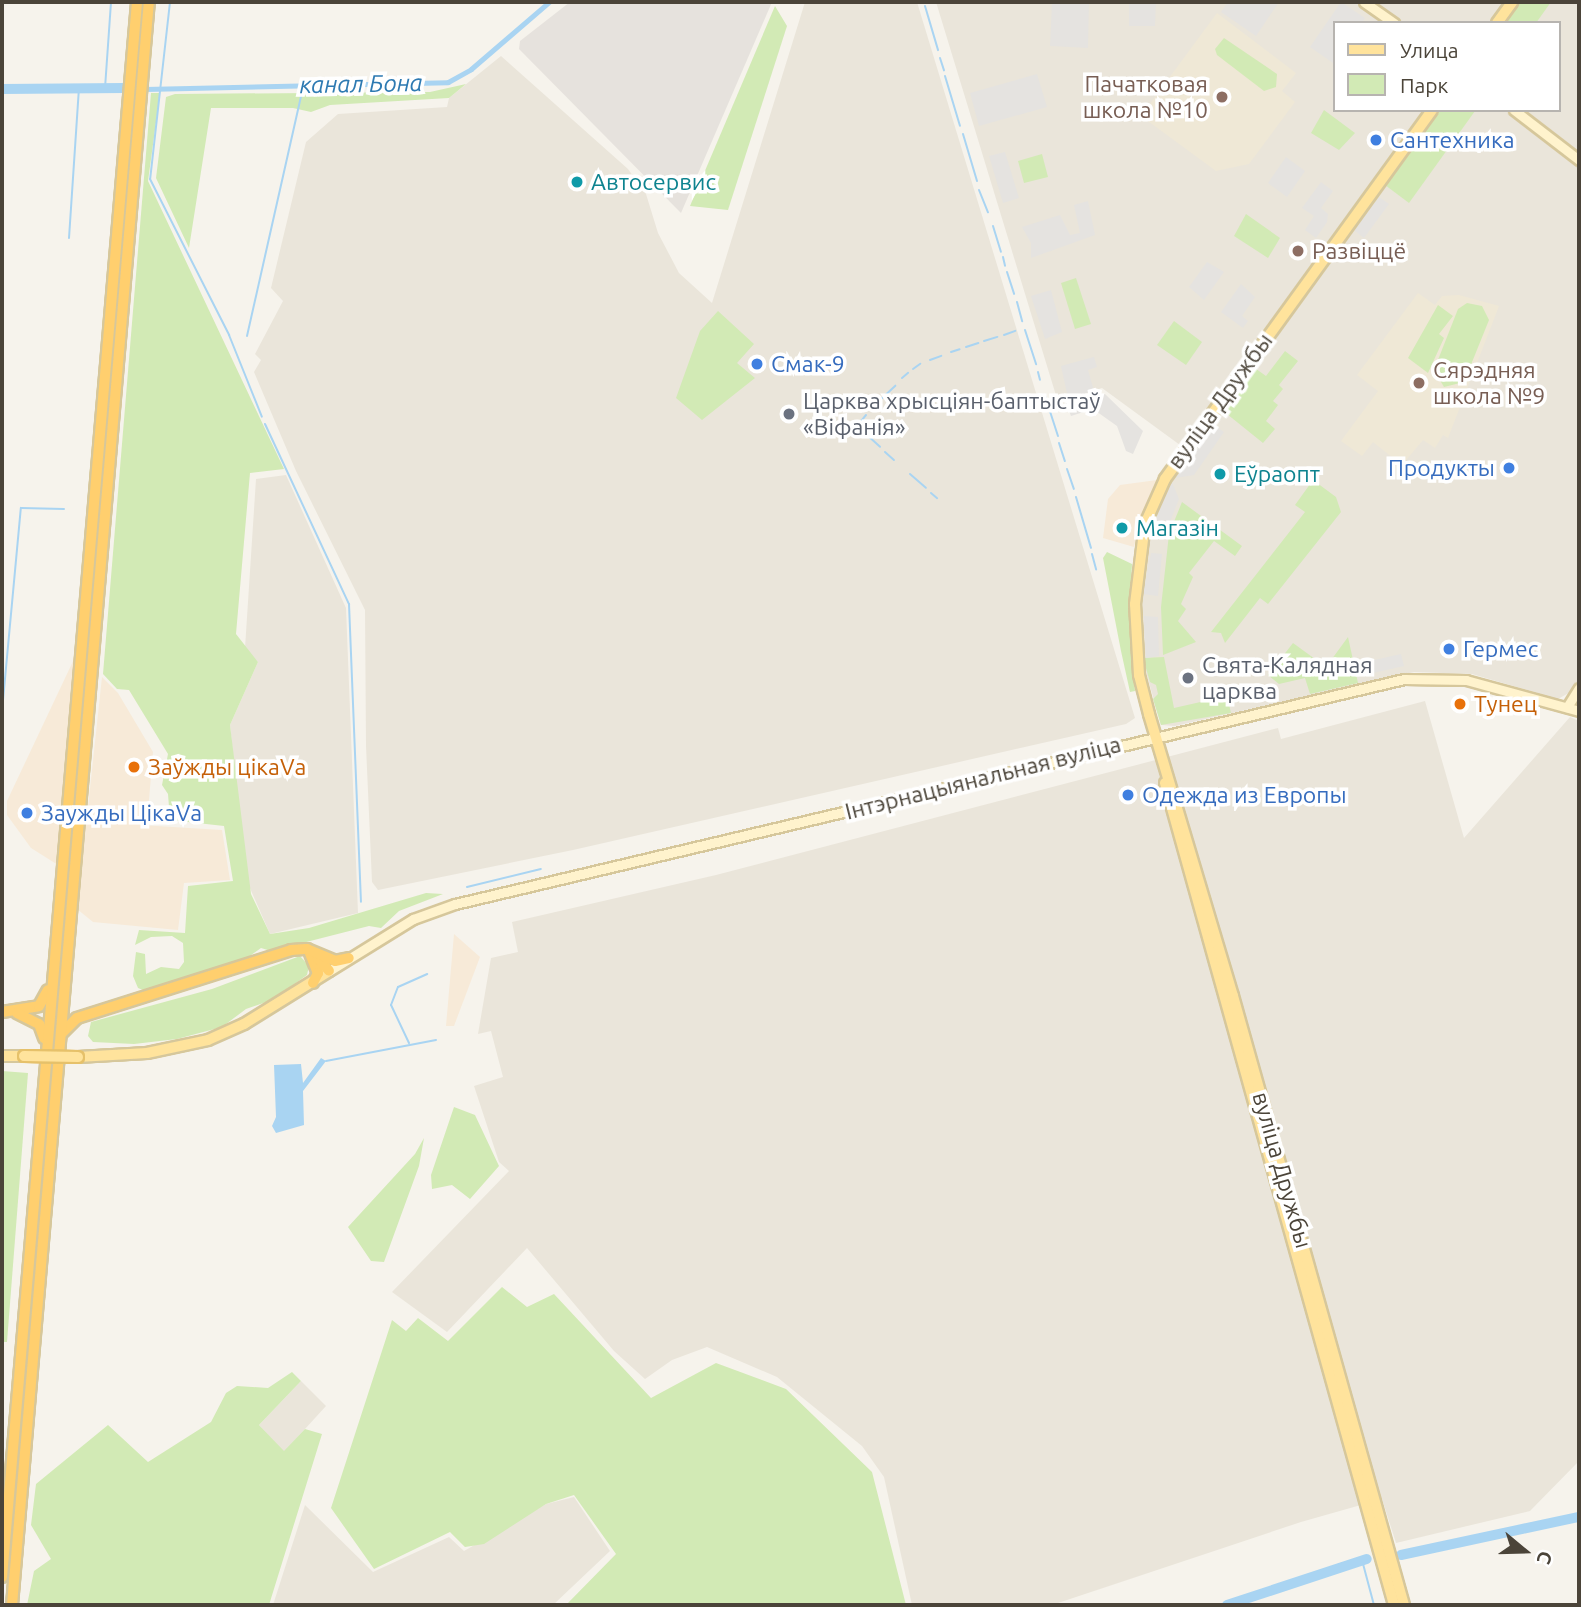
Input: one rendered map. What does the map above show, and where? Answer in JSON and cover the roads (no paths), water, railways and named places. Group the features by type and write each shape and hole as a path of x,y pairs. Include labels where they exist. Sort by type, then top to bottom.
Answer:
{"highway":[{"path":"2,1577 137,2"},
{"path":"12,1605 149,2"},
{"path":"61,1034 71,1021 291,950 307,949 335,961 349,958"},
{"path":"307,949 329,971"},
{"path":"307,949 317,964 313,983"},
{"path":"2,1012 15,1012 38,1006 52,981"},
{"path":"65,996 70,1009 93,1013"},
{"path":"15,1012 39,1024 46,1050"}],"main road":[{"path":"1364,2 1391,21"},
{"path":"1498,21 1512,2"},
{"name":"вуліца Дружбы","path":"1404,1605 1390,1558 1351,1452 1252,1064 1212,957 1155,736 1136,645 1139,556 1148,513 1192,437 1431,112"},
{"path":"1517,112 1579,160"},
{"name":"Інтэрнацыянальная вуліца","path":"329,971 430,911 464,901 1155,736 1417,678 1491,685 1579,711"},
{"path":"1566,707 1579,688"},
{"name":"вуліца Дружбы","path":"1155,736 1231,1008 1265,1145 1285,1200"},
{"path":"2,1056 78,1057 147,1053 208,1040 313,983 329,971"},
{"name":"вуліца Дружбы","path":"1317,1314 1338,1371 1394,1605"}],"water":[{"path":"321,1058 326,1061 303,1091 304,1125 276,1133 272,1126 276,1117 274,1065 301,1064 303,1083"}],"waterway":[{"path":"105,88 111,2"},
{"path":"170,2 150,179 229,335 262,417"},
{"name":"канал Бона","path":"145,89 448,82 471,69 549,2"},
{"path":"925,6 938,50"},
{"path":"940,58 944,70"},
{"path":"945,76 960,126"},
{"path":"247,336 303,87"},
{"name":"канал Бона","path":"2,89 124,88"},
{"path":"69,238 79,89"},
{"path":"963,134 977,181"},
{"path":"979,190 988,212"},
{"path":"993,226 1001,252"},
{"path":"1003,257 1005,266"},
{"path":"1007,272 1014,294"},
{"path":"1017,302 1022,321"},
{"path":"1025,330 1036,364"},
{"path":"1004,335 1015,331"},
{"path":"984,341 997,337"},
{"path":"966,347 978,343"},
{"path":"951,352 960,349"},
{"path":"930,360 941,356"},
{"path":"913,369 920,364"},
{"path":"1038,372 1040,380"},
{"path":"902,378 908,373"},
{"path":"880,400 895,386"},
{"path":"1045,396 1058,436"},
{"path":"866,415 857,426 880,447"},
{"path":"265,424 349,604 361,902"},
{"path":"1059,443 1065,461"},
{"path":"885,452 894,460"},
{"path":"1067,469 1074,489"},
{"path":"910,474 926,488"},
{"path":"931,493 937,498"},
{"path":"1076,497 1091,548"},
{"path":"2,711 21,508 64,509"},
{"path":"1092,554 1096,569"},
{"path":"467,887 541,869"},
{"path":"409,1043 391,1005 398,987 427,974"},
{"path":"326,1061 436,1040"},
{"path":"1401,1555 1579,1517"},
{"path":"1227,1605 1367,1559"},
{"path":"1362,1560 1374,1605"}],"place":[{"name":"Пачатковая школа №10","path":"1222,97"},
{"name":"Сантехника","path":"1376,140"},
{"name":"Автосервис","path":"577,182"},
{"name":"Развіццё","path":"1298,251"},
{"name":"Смак-9","path":"757,364"},
{"name":"Сярэдняя школа №9","path":"1419,383"},
{"name":"Царква хрысціян-баптыстаў «Віфанія»","path":"789,414"},
{"name":"Продукты","path":"1509,468"},
{"name":"Еўраопт","path":"1220,474"},
{"name":"Магазін","path":"1122,528"},
{"name":"Гермес","path":"1449,649"},
{"name":"Свята-Калядная царква","path":"1188,678"},
{"name":"Тунец","path":"1460,704"},
{"name":"Заўжды цікаVа","path":"134,767"},
{"name":"Одежда из Европы","path":"1128,795"},
{"name":"Заужды ЦікаVа","path":"27,813"}]}
